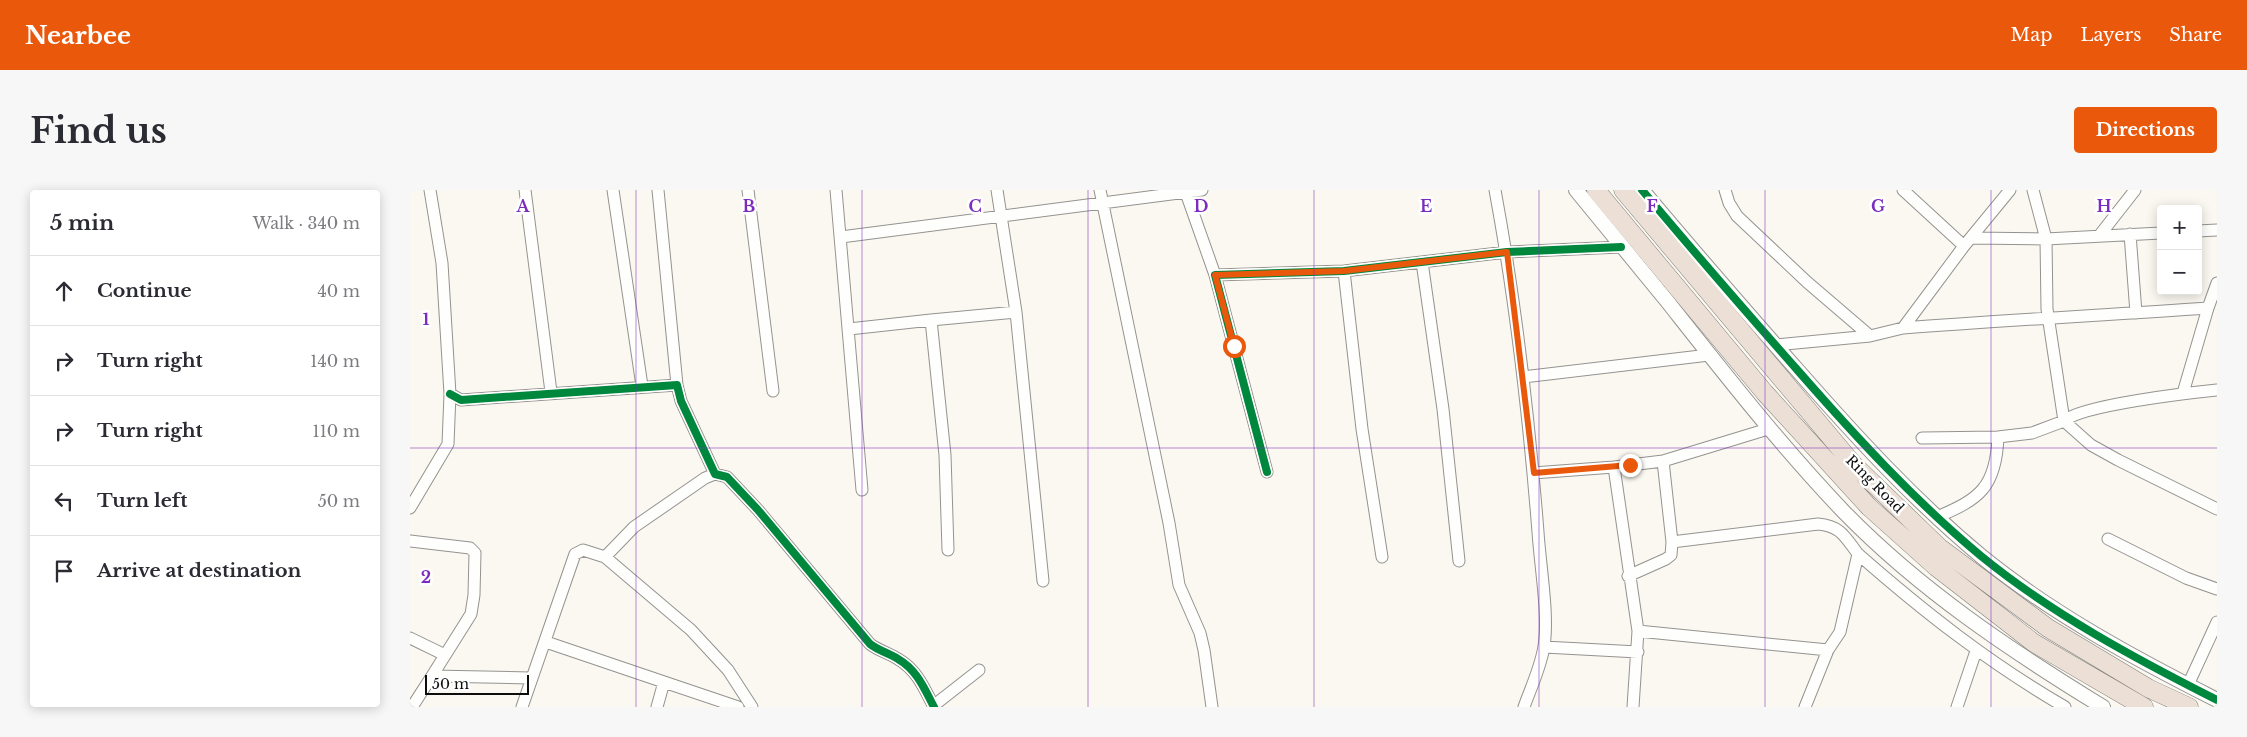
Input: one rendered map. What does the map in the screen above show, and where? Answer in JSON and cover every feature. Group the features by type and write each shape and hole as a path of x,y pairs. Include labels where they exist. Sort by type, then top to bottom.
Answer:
{"highway":[{"name":"Ring Road","path":"1596,190 1765,393 1868,507 1936,567 2034,643 2144,707"},
{"name":"Ring Road","path":"1623,190 1854,465 1940,548 2048,628 2148,688 2190,707"}],"street":[{"path":"410,508 448,444 450,394 442,263 430,190"},
{"path":"525,190 550,392"},
{"path":"613,190 642,386"},
{"path":"658,190 677,385 681,401 715,474"},
{"path":"748,190 773,391"},
{"path":"836,190 862,490"},
{"path":"997,190 1016,312 1043,581"},
{"path":"1100,190 1169,523 1176,573 1194,618 1204,650 1212,707"},
{"path":"841,237 1202,190"},
{"path":"1495,190 1507,252 1523,377 1534,473 1546,631 1544,646 1524,707"},
{"path":"1576,190 1768,429 1844,512 1921,582 2013,650 2103,707"},
{"path":"1642,190 1851,431 1937,517 1982,557 2034,594 2147,663 2217,700"},
{"path":"1725,190 1729,203 1737,216 1807,282 1870,336"},
{"path":"1903,190 1968,242 2157,232"},
{"path":"1903,328 2010,190"},
{"path":"2033,190 2046,239 2048,320 2064,421 2091,445 2217,509"},
{"path":"2099,236 2134,190"},
{"path":"1184,191 1215,275 1267,472"},
{"path":"2202,231 2217,230"},
{"path":"2130,234 2136,313"},
{"path":"1215,275 1344,271 1507,252 1622,246"},
{"path":"1422,262 1443,409 1459,560"},
{"path":"1344,271 1362,429 1382,557"},
{"path":"2183,393 2217,283"},
{"path":"1775,345 1870,336 1903,328 2002,320 2048,320 2208,308"},
{"path":"849,329 1016,312"},
{"path":"931,320 945,455 948,550"},
{"path":"1523,377 1709,355"},
{"path":"450,394 461,400 550,392 677,385"},
{"path":"1922,438 1998,437 2032,432 2064,421 2071,415 2091,410 2183,393 2217,390"},
{"path":"1534,473 1663,462 1768,429"},
{"path":"1937,517 1966,505 1980,494 1992,478 1997,460 1998,437"},
{"path":"1628,576 1671,555 1672,542 1663,462"},
{"path":"1614,466 1628,576 1638,631 1633,707"},
{"path":"605,557 634,527 706,478 715,474 727,477 758,510 870,644 880,652 905,663 917,675 933,707 979,670"},
{"path":"1672,542 1818,524 1832,525 1843,534 1858,554 1914,603 1976,651 2065,707"},
{"path":"2108,539 2186,578 2217,589"},
{"path":"410,541 470,548 475,553 474,595 471,614 412,707"},
{"path":"522,707 530,678 546,642 576,554 583,550 605,557 691,630 728,670 752,707"},
{"path":"1805,707 1828,650 1840,632 1858,554"},
{"path":"2188,685 2217,622"},
{"path":"1638,631 1828,650"},
{"path":"410,638 445,654"},
{"path":"546,642 738,707"},
{"path":"1544,646 1638,652"},
{"path":"1957,707 1976,651"},
{"path":"432,676 530,678"},
{"path":"657,707 664,682"}],"cycle path":[{"path":"1642,190 1740,305 1843,421 1887,468 1957,535 1981,556 2036,597 2125,652 2217,700"},
{"path":"1267,472 1215,275 1344,271 1507,252 1621,247"},
{"path":"450,394 461,400 677,385 681,401 715,474 727,477 758,510 870,644 895,657 910,668 934,707"}],"route":[{"path":"1234,346 1215,275 1344,271 1507,252 1534,473 1630,465"}]}
